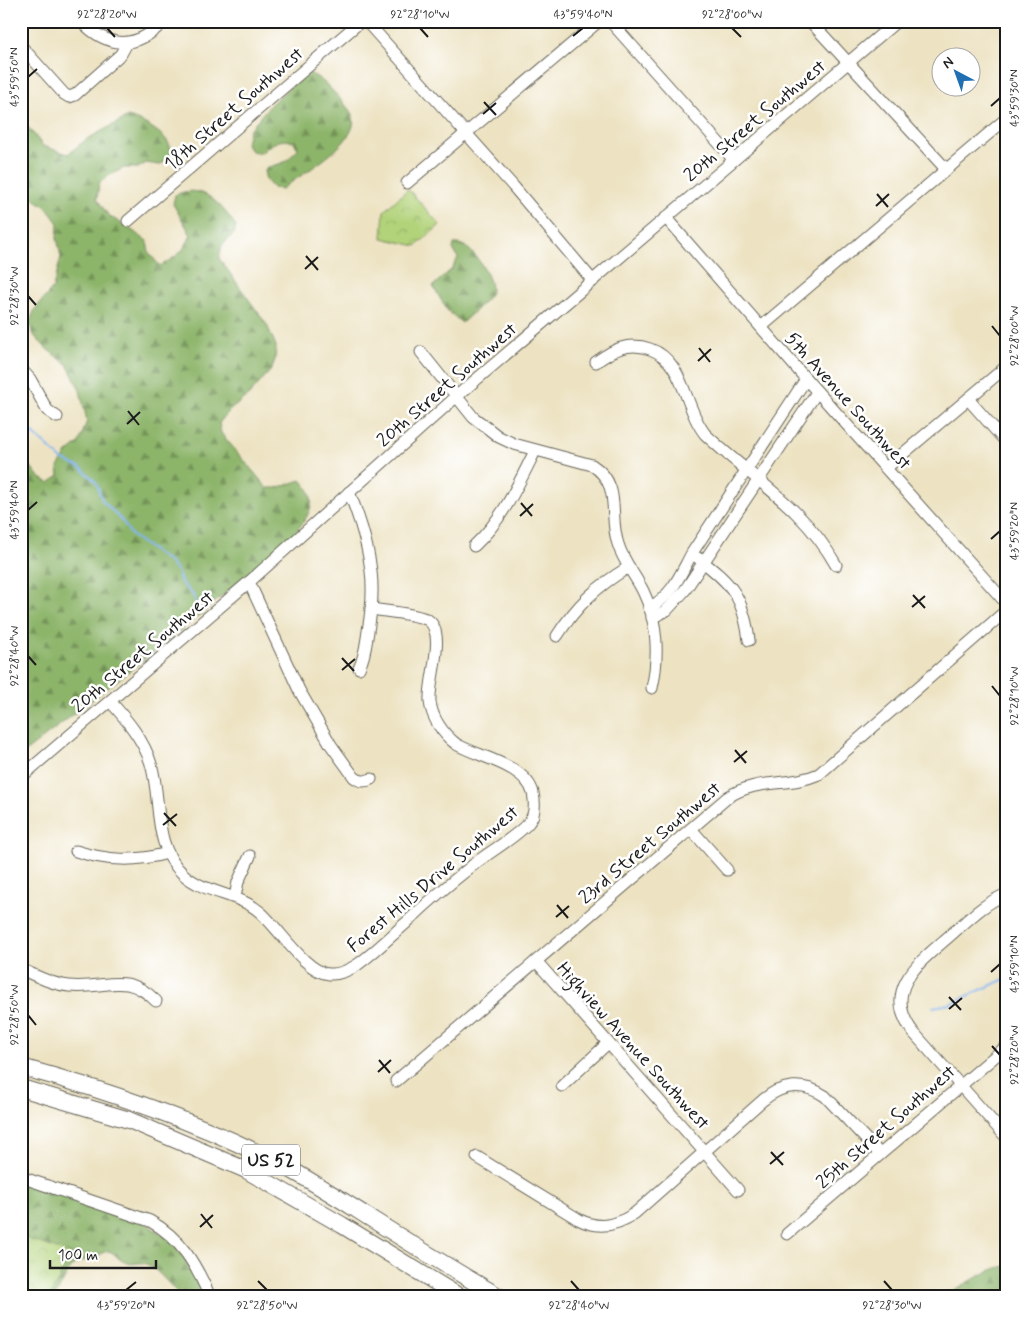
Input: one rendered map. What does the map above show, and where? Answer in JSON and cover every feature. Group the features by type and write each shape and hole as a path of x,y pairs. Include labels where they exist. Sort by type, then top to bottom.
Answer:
{"highway":[{"name":"US 52","path":"21,1067 73,1081 178,1117 250,1150 295,1173 500,1297"},
{"name":"US 52","path":"21,1088 129,1120 246,1170 342,1225 460,1297"}],"street":[{"path":"81,21 90,30 103,38 127,43 145,37 164,21"},
{"name":"18th Street Southwest","path":"128,221 361,21"},
{"path":"366,21 513,186 593,281"},
{"path":"407,183 599,21"},
{"path":"610,21 734,160"},
{"path":"810,21 946,169"},
{"name":"20th Street Southwest","path":"21,777 249,582 457,396 897,21"},
{"path":"21,46 64,94 69,97 76,95 122,54 127,43"},
{"path":"761,327 1007,118"},
{"name":"5th Avenue Southwest","path":"666,218 817,392 1007,604"},
{"path":"596,362 618,348 630,346 649,348 663,356 675,369 698,425 713,442 781,498 805,522 822,542 836,565"},
{"path":"421,352 473,417 486,429 514,444 586,463 604,474 610,484 613,496 614,526 618,544 643,591 651,613 657,657 652,688"},
{"path":"886,468 1007,366"},
{"path":"21,369 30,379 46,410 57,417"},
{"path":"651,613 677,583 692,553 806,379"},
{"path":"651,613 661,615 676,602 817,392"},
{"path":"968,398 1007,443"},
{"path":"474,546 486,535 505,510 536,451"},
{"path":"349,492 358,515 370,562 372,593 366,647 359,668"},
{"path":"692,553 721,576 735,592 744,610 749,640"},
{"path":"557,636 570,615 589,595 629,567"},
{"path":"249,582 294,681 320,728 354,777 365,782 371,779"},
{"name":"Forest Hills Drive Southwest","path":"110,701 133,729 150,761 161,831 168,853 182,873 195,882 255,907 314,969 328,974 341,973 357,965 375,951 472,865 524,827 532,818 534,806 533,794 526,779 516,772 456,744 447,738 437,721 430,696 437,640 432,624 425,618 371,609"},
{"name":"23rd Street Southwest","path":"396,1081 728,797 746,787 803,780 827,769 1007,610"},
{"path":"691,829 727,870"},
{"path":"76,851 92,856 121,860 136,860 168,853"},
{"path":"234,897 238,882 250,856"},
{"path":"1007,894 984,906 916,966 906,979 902,990 901,1004 906,1022 1007,1138"},
{"name":"Highview Avenue Southwest","path":"536,961 738,1190"},
{"path":"21,969 49,981 70,986 129,983 141,988 156,1001"},
{"path":"562,1086 608,1043"},
{"name":"25th Street Southwest","path":"787,1234 960,1084 1007,1046"},
{"path":"477,1156 578,1220 590,1225 603,1226 627,1219 767,1096 779,1089 796,1086 814,1090 825,1096 880,1154"},
{"path":"21,1177 150,1221 159,1226 177,1240 189,1255 210,1297"}],"green space":[{"path":"309,73 327,85 347,107 353,117 353,127 338,148 326,158 282,189 273,188 266,180 264,171 284,162 298,149 294,142 284,140 272,144 261,153 251,151 246,144 249,130 270,105 300,78"},
{"path":"128,117 146,124 163,136 171,147 171,158 159,165 146,163 138,168 124,168 110,175 99,183 97,199 108,215 147,241 149,253 160,266 179,253 191,235 173,204 175,195 195,191 211,198 224,210 236,226 234,234 222,245 219,258 267,325 276,346 275,360 271,370 248,396 230,410 219,423 221,433 267,488 277,488 301,480 311,495 310,509 303,523 292,537 172,638 21,755 21,454 39,477 49,483 59,476 58,467 67,453 79,443 87,421 80,390 67,364 48,350 35,337 29,324 35,309 53,288 61,257 57,238 58,223 46,207 21,190 21,118 43,146 68,154 87,139"},
{"path":"408,189 440,225 416,246 382,238 384,211"},
{"path":"454,244 467,248 478,259 487,274 491,289 488,297 462,323 447,310 433,286 452,269 458,258 453,249"},
{"path":"21,1172 127,1210 171,1241 185,1258 206,1297 181,1297 163,1277 147,1264 127,1263 109,1251 100,1254 94,1260 78,1261 70,1268 55,1297 21,1297"},
{"path":"21,1236 71,1254 50,1297 21,1297"},
{"path":"1007,1266 1007,1297 938,1297 990,1271"}],"waterway":[{"path":"21,419 24,422"},
{"path":"32,432 61,459 81,468 96,482 102,500 123,522 131,535 169,562 177,571 181,582 193,595 199,610"},
{"path":"933,1007 950,1004 1007,978"}]}
